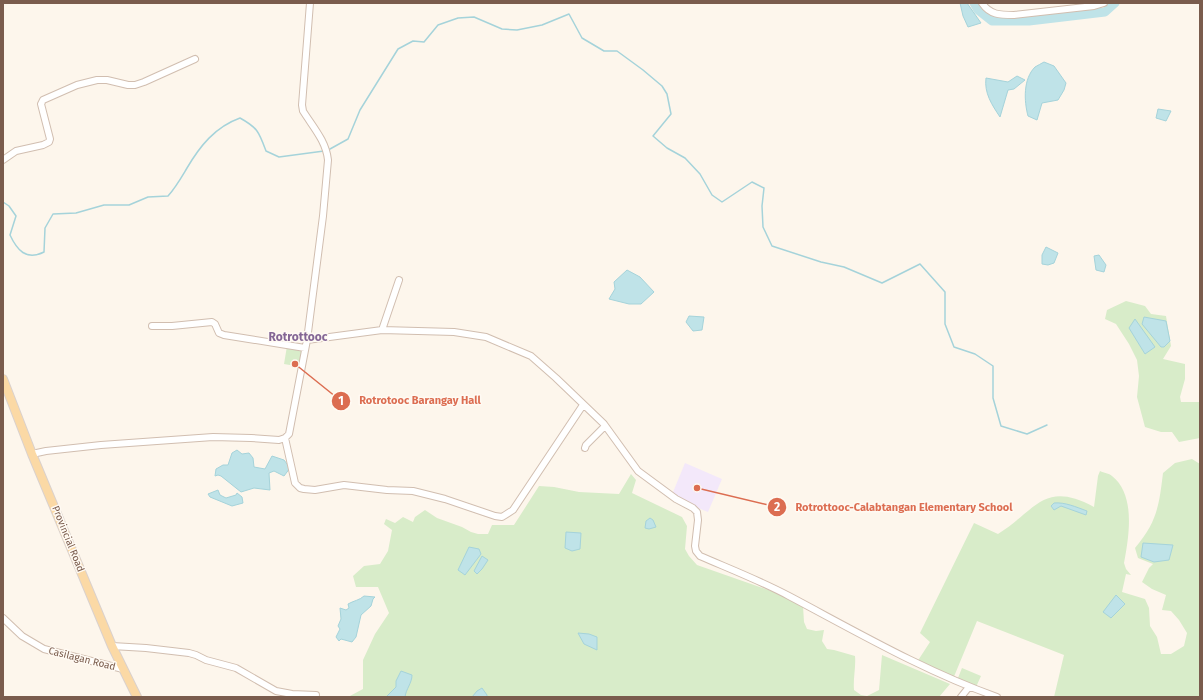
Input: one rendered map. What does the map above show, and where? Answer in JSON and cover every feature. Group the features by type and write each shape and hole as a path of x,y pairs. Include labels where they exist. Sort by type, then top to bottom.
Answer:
{"main road":[{"name":"Provincial Road","path":"3,379 32,454 112,646 137,697"}],"street":[{"path":"32,454 46,451 127,443 213,437 279,440 285,438 289,434 307,340 323,216 328,160 324,142 303,111 302,105 310,3"},
{"path":"982,3 987,9 1000,15 1014,15 1087,7 1104,3"},
{"path":"3,160 16,151 43,145 49,142 50,139 41,104 44,100 77,85 97,80 107,80 134,85 195,59"},
{"path":"382,330 399,280"},
{"path":"152,326 172,326 212,322 215,324 219,333 224,335 305,348"},
{"path":"307,340 382,330 454,332 486,337 531,356 605,426 638,471 676,499 693,508 697,512 698,520 695,546 696,551 700,556 787,595 861,635 969,687 997,697"},
{"path":"285,438 295,483 300,488 315,490 344,485 387,490 413,491 445,499 502,517 513,510 583,405"},
{"path":"585,448 586,445 605,426"},
{"name":"Casilagan Road","path":"3,618 22,636 44,649 123,669"},
{"path":"112,646 146,648 196,655 206,660 236,668 276,691 292,694 316,695"},
{"path":"961,697 969,687"}],"shaded area":[{"path":"685,463 722,479 708,512 671,497"}],"green space":[{"path":"1126,301 1145,306 1151,314 1166,316 1171,346 1163,359 1185,364 1185,379 1180,397 1181,402 1200,402 1200,438 1179,442 1172,432 1161,432 1145,427 1137,397 1139,376 1137,360 1116,324 1105,319 1107,310"},
{"path":"287,346 304,349 301,367 284,364"},
{"path":"1192,459 1200,464 1200,697 1054,697 1064,655 977,621 953,679 917,662 930,642 920,633 974,523 998,534 1042,501 1052,497 1063,496 1077,499 1094,507 1100,471 1111,475 1120,484 1128,505 1129,529 1124,563 1126,569 1131,575 1126,574 1122,592 1145,599 1149,608 1150,626 1157,637 1161,654 1171,654 1184,646 1187,633 1171,611 1162,610 1166,595 1152,589 1142,582 1149,568 1153,564 1138,558 1135,548 1148,530 1156,513 1163,473 1175,463"},
{"path":"631,474 636,480 632,493 682,517 687,526 685,549 697,565 777,593 803,606 804,622 807,629 816,631 824,630 822,641 827,649 855,656 854,690 861,695 867,696 879,690 882,655 950,684 939,697 348,697 363,689 363,660 375,634 389,613 378,587 356,587 353,576 364,566 380,564 388,551 392,530 384,524 386,519 395,523 403,517 413,522 415,517 425,510 437,518 471,532 488,534 492,525 514,525 539,486 554,487 579,492 619,494"},
{"path":"962,668 981,676 976,687 958,678"}],"water":[{"path":"960,3 967,3 981,23 968,27 963,16"},
{"path":"1044,62 1054,66 1066,83 1058,100 1042,103 1037,120 1028,116 1025,97 1026,84 1035,67"},
{"path":"1017,76 1025,80 1014,89 1008,90 1000,117 987,94 986,78 1008,82"},
{"path":"1158,109 1171,111 1166,121 1156,118"},
{"path":"1046,247 1058,253 1054,263 1048,265 1042,264 1042,255"},
{"path":"1099,255 1106,265 1104,272 1096,270 1094,256"},
{"path":"627,270 640,277 654,292 641,304 629,304 609,299 615,289 614,282"},
{"path":"689,316 704,317 702,330 693,331 686,322"},
{"path":"1144,317 1166,321 1170,341 1164,347 1161,347 1142,324"},
{"path":"1135,319 1155,347 1145,354 1129,328"},
{"path":"237,450 242,454 249,453 253,458 254,467 265,469 272,456 284,460 290,468 284,476 274,471 269,473 270,490 254,488 241,492 221,476 215,476 216,469 223,465 228,465 232,453"},
{"path":"218,490 220,495 226,498 236,495 237,493 242,497 243,503 232,506 210,497 208,494"},
{"path":"1054,503 1075,506 1087,511 1086,515 1061,506 1054,510 1051,506"},
{"path":"650,518 653,520 656,527 649,529 645,528 646,521"},
{"path":"566,532 581,533 580,549 572,551 565,548"},
{"path":"1143,543 1173,545 1169,560 1154,562 1141,557"},
{"path":"469,547 479,549 481,554 465,575 458,570"},
{"path":"482,556 488,560 477,574 474,571"},
{"path":"1116,595 1125,604 1111,618 1103,612"},
{"path":"364,596 375,597 371,606 361,615 356,637 352,642 341,639 339,641 336,637 340,629 338,626 341,619 340,608 346,610 349,608 348,604 361,599"},
{"path":"578,633 589,634 597,637 597,650 584,644"},
{"path":"401,671 412,675 405,697 386,697 396,687 396,681"},
{"path":"482,688 487,697 472,697 477,691"}],"waterway":[{"path":"974,3 978,10 992,21 1029,21 1105,12 1115,3"},
{"path":"330,149 348,139 360,110 398,49 413,41 424,42 438,25 458,18 474,17 502,29 517,30 542,25 569,14 582,38 604,51 617,51 662,86 667,94 671,114 653,136 667,148 685,158 700,174 712,195 722,202 752,182 764,188 762,206 763,227 772,246 821,262 844,267 882,283 920,264 945,292 945,324 954,347 975,354 993,366 993,398 1001,426 1027,434 1047,425"},
{"path":"3,202 9,206 16,216 10,235 19,249 27,255 32,255 44,252 45,228 53,214 76,213 104,205 129,205 148,197 168,196 197,152 209,138 223,127 240,118 257,131 262,139 266,151 279,157 324,151"}],"place":[{"name":"Rotrotooc Barangay Hall","path":"295,364"},
{"name":"Rotrottooc-Calabtangan Elementary School","path":"697,488"}],"district":[{"name":"Rotrottooc","path":"298,337"}]}
